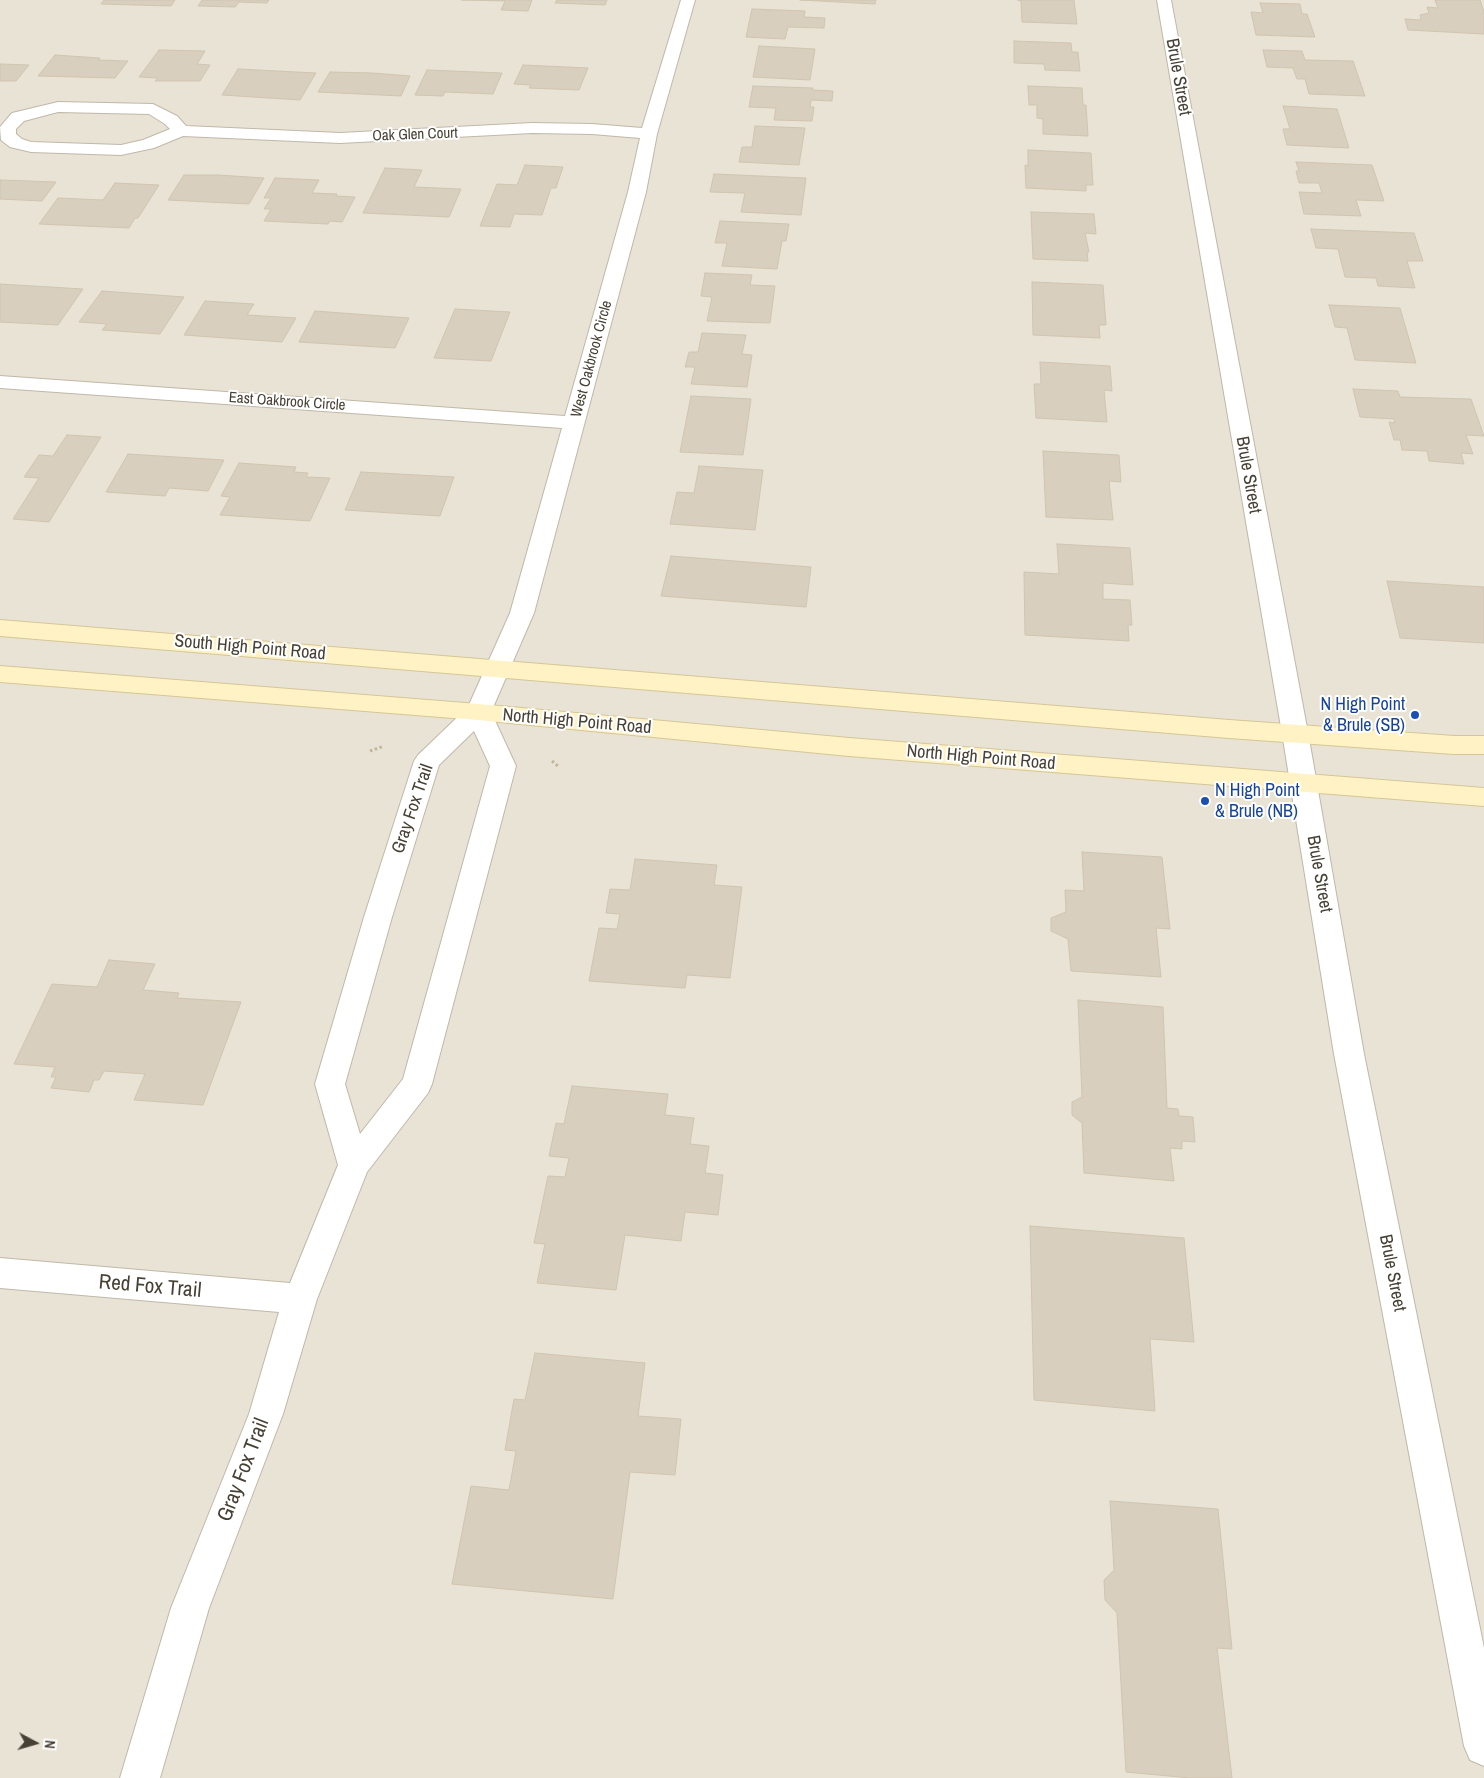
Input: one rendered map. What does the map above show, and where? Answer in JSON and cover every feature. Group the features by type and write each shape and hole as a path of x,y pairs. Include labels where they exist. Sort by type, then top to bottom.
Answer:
{"street":[{"name":"West Oakbrook Circle","path":"478,712 500,668 522,613 637,192 649,134 688,0"},
{"name":"Brule Street","path":"1164,0 1349,1054 1484,1746"},
{"name":"Oak Glen Court","path":"181,131 171,120 153,109 58,107 37,111 18,118 8,128 7,136 16,143 31,147 121,150 148,144 181,131 340,138 532,128 592,129 649,134"},
{"name":"East Oakbrook Circle","path":"0,382 574,423"},
{"name":"South High Point Road","path":"0,628 500,668"},
{"path":"500,668 1294,733 1454,745 1484,745"},
{"path":"0,674 478,712"},
{"name":"North High Point Road","path":"478,712 849,747 1484,797"},
{"name":"Gray Fox Trail","path":"140,1778 190,1608 266,1414 300,1298 354,1165 417,1084 503,766 478,712 427,761 378,917 330,1084 354,1165"},
{"name":"Red Fox Trail","path":"0,1273 300,1298"}],"path":[{"path":"370,751 388,745"}],"shaded area":[{"path":"0,0 1484,0 1484,1778 0,1778"}],"building":[{"path":"104,0 175,0 171,6 101,4"},
{"path":"202,0 269,0 267,3 239,2 235,7 198,6"},
{"path":"462,0 532,0 528,11 501,10 505,1"},
{"path":"557,0 607,0 605,5 555,3"},
{"path":"800,0 876,0 875,4"},
{"path":"1018,0 1074,0 1077,24 1022,22 1021,1"},
{"path":"1435,0 1480,0 1484,12 1484,34 1408,30 1405,19 1421,20 1420,15 1429,13 1427,7 1438,8"},
{"path":"1260,3 1300,4 1302,14 1307,14 1315,37 1256,35 1251,12 1263,13"},
{"path":"752,9 805,11 804,17 825,18 824,28 788,27 785,39 746,37"},
{"path":"1014,41 1071,43 1072,52 1078,52 1080,71 1045,70 1044,64 1014,63"},
{"path":"759,46 815,49 810,80 753,77"},
{"path":"159,50 205,51 197,64 210,65 200,81 155,81 158,78 139,77"},
{"path":"1263,50 1302,51 1305,60 1353,61 1365,96 1309,94 1305,79 1297,79 1293,68 1267,67"},
{"path":"55,55 128,61 115,78 38,76"},
{"path":"0,64 29,65 16,81 0,81"},
{"path":"523,65 588,68 579,90 529,88 531,85 514,84"},
{"path":"238,69 316,73 300,100 222,95"},
{"path":"427,70 502,73 493,94 445,92 443,96 415,95"},
{"path":"330,72 410,76 401,96 318,92"},
{"path":"753,86 813,88 812,90 833,91 832,101 811,100 810,107 814,107 812,121 774,120 776,108 749,107"},
{"path":"1028,86 1082,88 1083,105 1086,105 1088,136 1043,134 1043,119 1037,118 1037,105 1029,105"},
{"path":"1283,106 1337,109 1349,148 1287,145 1283,129 1290,129"},
{"path":"755,126 805,128 799,165 739,162 742,147 752,147"},
{"path":"1028,150 1091,153 1093,185 1086,185 1086,191 1026,188 1025,165 1028,166"},
{"path":"1296,162 1372,165 1384,201 1356,200 1361,216 1304,214 1299,192 1322,193 1319,183 1299,183 1296,171 1299,171"},
{"path":"525,165 563,167 556,188 551,188 542,215 514,214 510,227 480,226 497,184 517,185"},
{"path":"385,168 422,170 414,187 461,189 449,217 363,213"},
{"path":"714,174 806,178 801,215 741,212 745,193 710,192"},
{"path":"184,175 264,178 249,204 168,200"},
{"path":"275,178 319,180 312,193 355,197 342,222 330,221 328,224 264,221 271,209 264,209 271,198 264,198"},
{"path":"0,180 56,182 42,201 0,199"},
{"path":"115,183 159,185 138,218 135,218 129,228 39,224 58,198 103,200"},
{"path":"1031,212 1094,214 1096,234 1085,233 1089,252 1087,252 1088,261 1033,259"},
{"path":"720,221 789,224 786,241 782,241 777,269 722,266 727,243 715,243"},
{"path":"1311,229 1414,233 1423,261 1407,261 1415,288 1378,286 1376,278 1345,277 1338,249 1316,248"},
{"path":"705,273 752,275 750,285 775,286 770,323 707,321 712,297 701,296"},
{"path":"1032,282 1103,285 1106,325 1099,325 1100,338 1033,335"},
{"path":"0,284 83,289 58,325 0,322"},
{"path":"102,291 184,297 160,334 102,330 107,324 79,322"},
{"path":"205,301 254,304 247,315 296,318 282,342 184,335"},
{"path":"1329,305 1400,308 1416,363 1355,360 1347,328 1335,327"},
{"path":"455,309 510,312 491,361 434,358"},
{"path":"315,311 409,318 395,348 299,342"},
{"path":"702,333 746,335 742,354 752,355 747,387 691,384 695,367 685,367 689,352 698,352"},
{"path":"1040,362 1110,366 1112,391 1104,390 1107,422 1036,418 1034,384 1041,384"},
{"path":"1353,389 1398,391 1400,397 1471,399 1484,436 1466,435 1473,454 1461,453 1464,464 1429,461 1427,451 1402,450 1400,440 1394,440 1389,422 1395,423 1394,419 1360,417"},
{"path":"691,396 751,399 743,455 680,452"},
{"path":"67,435 101,437 49,522 13,519 39,478 24,477 39,455 53,456"},
{"path":"1043,451 1119,455 1121,482 1109,481 1113,520 1046,517"},
{"path":"128,454 224,460 208,491 169,488 165,496 106,492"},
{"path":"239,463 296,467 294,472 308,473 306,477 330,478 310,521 220,515 230,497 221,496"},
{"path":"699,466 763,470 755,530 670,524 677,492 694,493"},
{"path":"361,472 454,477 440,516 345,510"},
{"path":"1057,544 1130,548 1133,585 1103,583 1103,599 1130,600 1132,625 1128,625 1129,641 1025,635 1024,572 1059,574"},
{"path":"671,556 811,567 806,607 661,596"},
{"path":"1387,581 1484,587 1484,643 1400,638"},
{"path":"1082,852 1162,857 1170,929 1156,928 1161,977 1071,971 1068,939 1051,931 1051,918 1066,912 1065,890 1084,891"},
{"path":"635,859 717,865 714,885 742,887 730,978 687,975 685,988 589,981 599,928 617,929 620,914 606,913 610,889 630,890"},
{"path":"109,960 155,964 143,990 179,993 177,998 241,1002 203,1105 134,1100 145,1074 104,1071 99,1080 94,1080 89,1092 51,1088 56,1077 51,1077 55,1067 14,1064 52,984 97,987"},
{"path":"1078,1000 1163,1007 1167,1108 1178,1109 1179,1116 1193,1117 1195,1142 1182,1141 1182,1149 1170,1148 1174,1181 1084,1173 1082,1123 1072,1115 1072,1102 1082,1097"},
{"path":"572,1086 668,1094 665,1115 694,1118 690,1144 709,1146 705,1173 723,1175 718,1215 685,1212 681,1241 625,1235 616,1290 537,1283 545,1244 534,1243 548,1176 565,1177 569,1158 549,1156 556,1123 564,1124"},
{"path":"1030,1226 1184,1238 1194,1342 1150,1339 1155,1411 1034,1400"},
{"path":"535,1353 645,1363 638,1416 681,1419 675,1475 630,1472 613,1599 452,1584 471,1486 509,1490 516,1451 505,1450 514,1399 525,1400"},
{"path":"1110,1501 1218,1509 1232,1649 1217,1648 1232,1778 1190,1778 1126,1772 1117,1613 1105,1600 1104,1580 1114,1570"}],"place":[{"name":"N High Point & Brule (SB)","path":"1415,715"},
{"name":"N High Point & Brule (NB)","path":"1205,801"}]}
